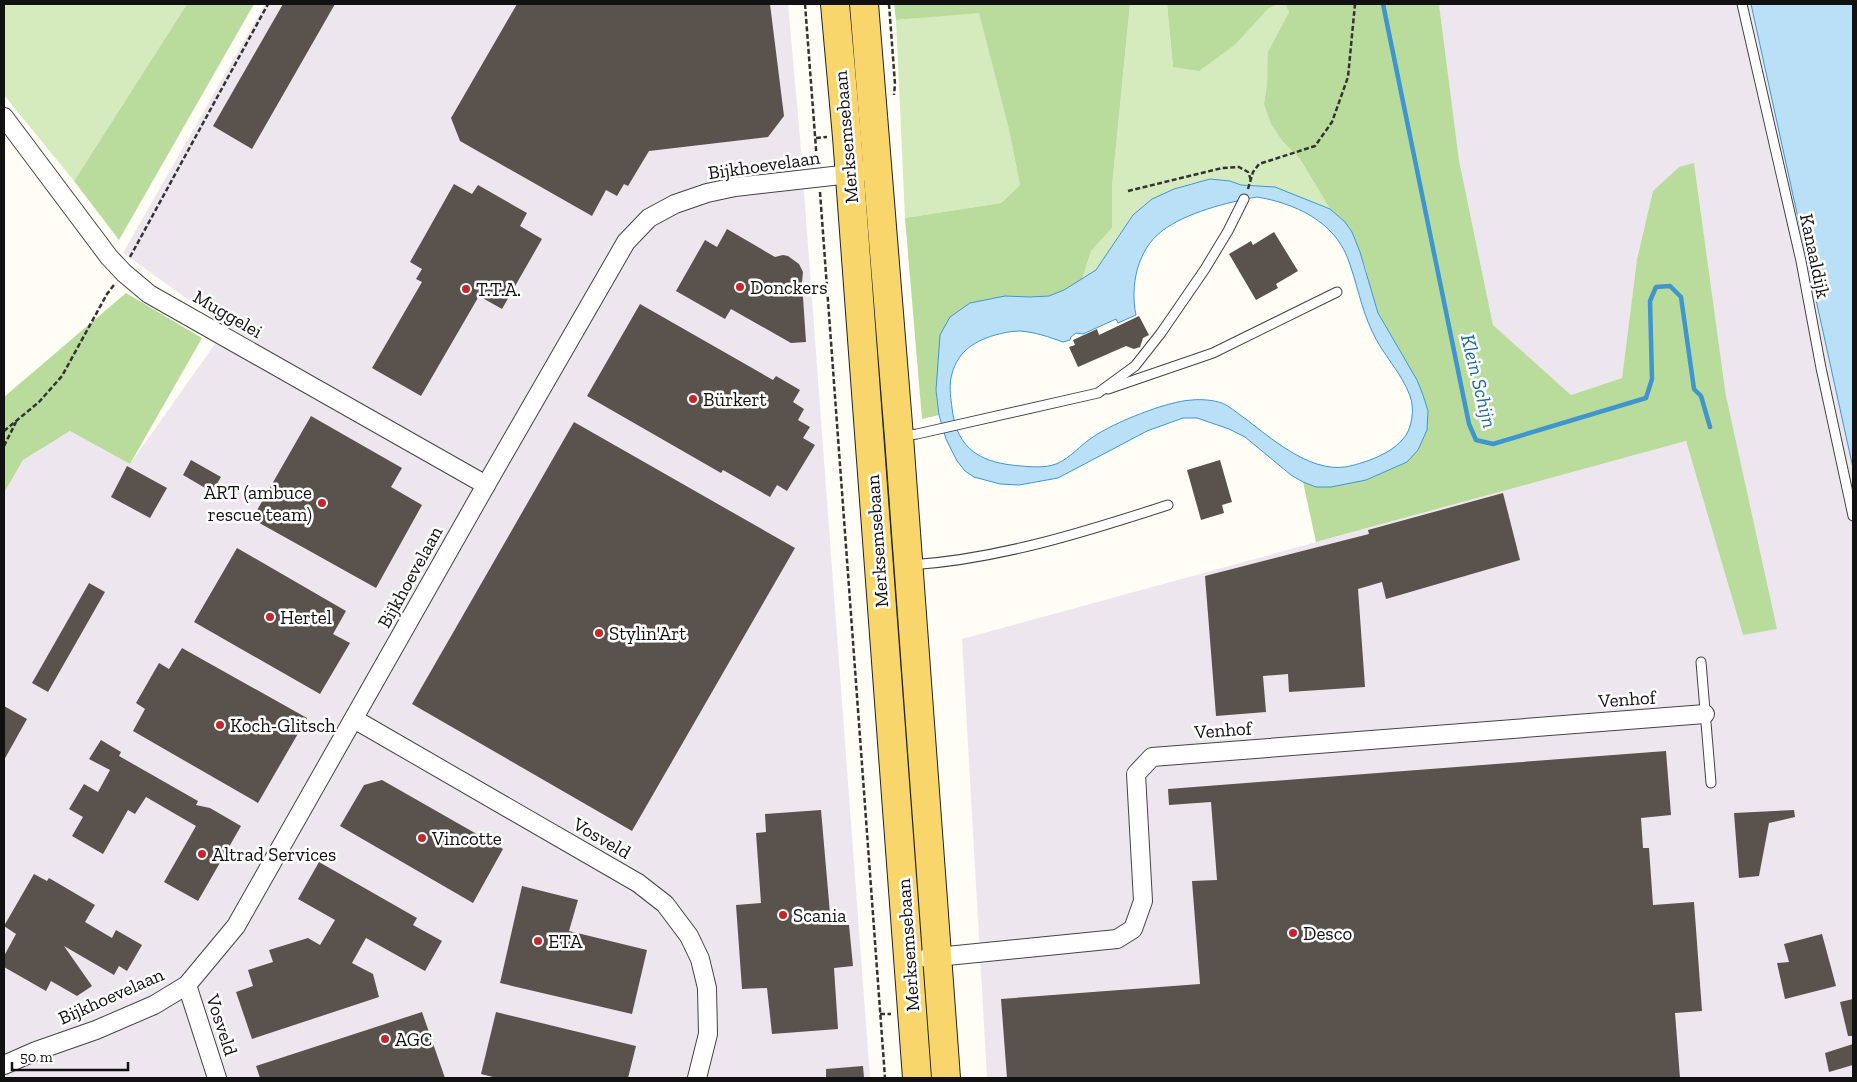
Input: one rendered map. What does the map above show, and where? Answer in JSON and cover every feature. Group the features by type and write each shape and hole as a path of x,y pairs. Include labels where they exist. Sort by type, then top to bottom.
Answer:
{"main road":[{"name":"Merksemsebaan","path":"835,4 918,1078"},
{"name":"Merksemsebaan","path":"864,4 899,437 946,1078"}],"street":[{"name":"Muggelei","path":"4,117 96,240 123,272 149,294 486,485"},
{"name":"Bijkhoevelaan","path":"4,1065 36,1051 96,1030 154,1005 187,985 236,926 626,242 649,218 675,204 707,193 849,174 878,172"},
{"name":"Venhof","path":"909,960 1117,939 1133,929 1143,901 1136,774 1152,757 1705,714"},
{"name":"Vosveld","path":"354,719 638,883 665,904 689,936 700,959 707,988 708,1034 697,1078"},
{"name":"Vosveld","path":"187,985 217,1078"}],"lane":[{"name":"Kanaaldijk","path":"1742,4 1801,261 1823,378 1853,516"},
{"path":"1098,393 1135,366 1161,333 1205,269 1228,231 1244,199"},
{"path":"899,437 1098,393 1214,353 1337,292"},
{"path":"908,565 927,564 1020,549 1102,527 1168,505"},
{"path":"1701,662 1711,782"}],"path":[{"path":"4,431 39,402 62,376 107,294 123,272 268,4"},
{"path":"805,4 823,217 885,1078"},
{"path":"1128,191 1222,168 1239,167 1248,172 1251,181 1253,172 1259,164 1315,146 1332,122 1348,77 1355,4"},
{"path":"816,138 828,137"},
{"path":"4,446 17,420"}],"shaded area":[{"path":"265,4 788,4 800,138 870,1078 4,1078 4,493 23,460 70,431 130,464 227,327 123,253"},
{"path":"1439,4 1751,4 1853,468 1853,1078 987,1078 962,639 1686,441 1743,635 1726,396 1694,164 1653,191 1637,259 1622,378 1571,395 1493,325 1459,160"}],"green space":[{"path":"4,4 187,4 74,181 4,95"},
{"path":"187,4 254,4 119,240 74,181"},
{"path":"894,4 1130,4 1112,187 1112,228 1091,251 1082,280 1064,290 1049,296 991,299 970,303 950,317 936,390 939,415 922,419 905,218 1001,203 1020,185 1009,130 979,13 896,20"},
{"path":"1130,4 1167,4 1173,67 1236,44 1268,9 1278,4 1285,4 1289,12 1269,52 1264,104 1283,142 1300,159 1330,209 1275,187 1241,185 1230,181 1210,179 1193,183 1174,189 1133,215 1096,270 1082,280 1091,251 1112,228 1112,187"},
{"path":"1167,4 1278,4 1268,9 1236,44 1199,71 1173,67"},
{"path":"1285,4 1439,4 1459,160 1493,325 1571,395 1622,378 1637,259 1653,191 1679,167 1694,163 1726,396 1777,629 1743,635 1686,441 1316,542 1303,482 1316,487 1331,487 1366,480 1380,474 1418,450 1427,430 1428,411 1417,380 1378,313 1370,291 1366,269 1352,232 1345,222 1330,209 1300,159 1283,142 1271,124 1264,104 1268,52 1289,12"},
{"path":"979,12 1009,130 1020,185 1001,203 905,218 896,20"},
{"path":"126,293 202,338 130,464 70,431 23,460 4,493 4,397"}],"water":[{"path":"1751,4 1853,4 1853,468"},
{"path":"1210,179 1230,181 1241,185 1275,187 1330,209 1345,222 1352,232 1360,252 1378,313 1417,380 1428,411 1427,430 1418,450 1407,462 1366,480 1331,487 1316,487 1291,475 1245,437 1229,429 1197,418 1183,418 1147,431 1058,478 1019,485 1000,484 974,477 965,471 957,461 946,439 939,415 936,390 940,335 950,317 970,303 1005,296 1049,296 1064,290 1096,270 1133,215 1152,199 1174,189","holes":["1257,197 1298,209 1311,216 1323,224 1342,246 1372,331 1402,379 1412,401 1412,419 1409,430 1395,447 1374,458 1350,466 1331,467 1317,464 1304,459 1277,443 1225,404 1199,400 1169,404 1127,419 1102,431 1071,455 1056,464 1048,466 1034,467 994,462 974,452 959,435 952,408 951,378 953,369 961,355 972,345 998,334 1013,331 1037,334 1063,342 1070,340 1076,333 1083,334 1116,319 1118,323 1136,315 1134,292 1137,269 1147,248 1162,231 1182,219 1220,205"]}],"building":[{"path":"283,4 335,4 252,149 213,126"},
{"path":"517,4 770,4 784,116 768,137 649,151 628,186 624,184 617,196 606,190 592,216 460,141 451,118"},
{"name":"T.T.A.","path":"454,184 472,194 478,185 527,213 520,226 542,239 502,309 479,296 421,396 372,368 422,282 416,279 422,269 410,262"},
{"name":"Donckers","path":"727,229 775,257 788,256 799,264 803,272 806,342 791,343 731,309 725,319 676,291 705,240 717,247"},
{"path":"1274,232 1298,271 1276,284 1278,288 1256,300 1229,254 1251,241 1253,245"},
{"name":"Bürkert","path":"640,304 773,380 776,376 800,390 793,402 804,409 798,420 810,427 803,438 815,445 787,491 777,485 770,497 723,470 721,473 587,396"},
{"path":"1139,316 1149,335 1143,338 1140,347 1134,349 1126,346 1078,367 1069,347 1075,345 1073,340 1097,329 1099,335"},
{"name":"ART (ambuce rescue team)","path":"311,416 402,468 391,487 422,505 376,588 252,519"},
{"name":"Stylin'Art","path":"574,422 795,548 632,831 412,704"},
{"path":"191,460 221,477 212,492 183,475"},
{"path":"1220,460 1232,502 1222,505 1224,513 1201,520 1187,470"},
{"path":"127,466 167,488 150,518 111,497"},
{"path":"1503,493 1520,560 1386,599 1382,582 1358,589 1365,687 1289,692 1288,674 1263,676 1266,712 1216,716 1205,576 1369,534 1368,530"},
{"name":"Hertel","path":"237,548 346,611 333,634 350,643 320,694 194,622"},
{"path":"89,583 105,592 48,692 32,683"},
{"name":"Koch-Glitsch","path":"182,648 307,718 258,803 133,731 145,709 136,703 159,663 169,669"},
{"path":"4,706 27,719 4,760"},
{"path":"101,740 121,752 119,756 198,801 196,805 210,808 241,826 198,901 164,882 196,826 146,797 135,814 128,810 103,854 72,836 83,817 69,809 84,784 98,792 110,770 89,759"},
{"path":"1666,751 1671,815 1641,818 1643,848 1649,848 1653,905 1694,902 1702,1011 1675,1013 1680,1078 1007,1078 1001,999 1200,984 1192,881 1217,880 1211,802 1169,805 1168,789"},
{"name":"Vincotte","path":"382,780 503,849 473,903 340,826 364,785"},
{"name":"Scania","path":"821,810 831,925 849,925 853,966 834,968 838,1029 772,1034 767,988 742,989 736,905 761,903 756,833 766,832 765,814"},
{"path":"1794,810 1795,817 1769,823 1759,876 1739,878 1734,813"},
{"path":"319,862 417,918 413,925 442,941 425,971 366,938 352,963 373,974 379,997 252,1039 236,992 253,986 248,970 273,962 269,950 308,938 320,945 335,920 298,899"},
{"path":"34,874 47,881 49,878 95,905 85,922 112,938 116,930 142,945 127,971 119,966 114,975 64,946 92,986 77,996 51,981 46,991 4,967 4,956 16,934 4,926"},
{"path":"522,886 578,900 569,931 647,950 632,1014 500,983"},
{"path":"1822,934 1836,986 1785,999 1777,963 1789,962 1784,944"},
{"path":"1853,999 1853,1036 1848,1036 1840,1002"},
{"name":"AGC","path":"422,1012 445,1078 260,1078 256,1066"},
{"path":"496,1012 636,1046 628,1078 497,1078 481,1074"},
{"path":"1853,1044 1853,1065 1829,1072 1825,1053"},
{"path":"863,1066 864,1078 826,1078 826,1069"}],"waterway":[{"name":"Klein Schijn","path":"1383,4 1469,424 1476,440 1493,444 1646,398 1652,379 1650,301 1656,287 1670,286 1681,297 1694,389 1701,396 1710,427"}],"place":[{"name":"Donckers","path":"740,287"},
{"name":"T.T.A.","path":"466,289"},
{"name":"Bürkert","path":"693,399"},
{"name":"ART (ambuce rescue team)","path":"322,503"},
{"name":"Hertel","path":"270,617"},
{"name":"Stylin'Art","path":"599,633"},
{"name":"Koch-Glitsch","path":"220,725"},
{"name":"Vincotte","path":"422,838"},
{"name":"Altrad Services","path":"202,854"},
{"name":"Scania","path":"783,915"},
{"name":"Desco","path":"1293,933"},
{"name":"ETA","path":"538,941"},
{"name":"AGC","path":"385,1039"}]}
